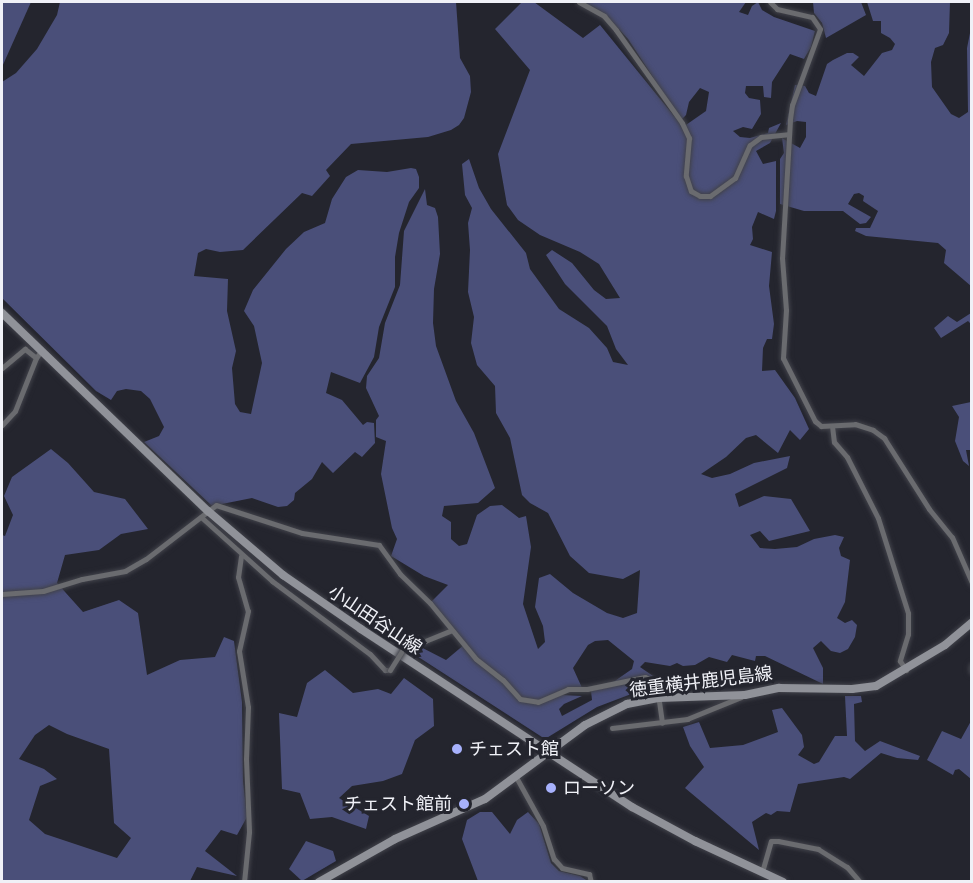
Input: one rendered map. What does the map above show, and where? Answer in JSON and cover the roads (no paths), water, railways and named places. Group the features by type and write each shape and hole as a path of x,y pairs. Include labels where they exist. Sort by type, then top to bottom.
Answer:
{"main road":[{"name":"小山田谷山線","path":"2,313 38,355 204,514 318,600 548,753 661,824 783,882"},
{"name":"徳重横井鹿児島線","path":"319,882 395,839 485,799 601,716 627,704 659,698 745,695 780,688 869,688 882,684 906,670 945,645 972,622"}],"street":[{"path":"579,2 604,16 616,30 682,123 689,138 686,176 691,191 700,196 710,196 735,178 750,145 761,137 788,134"},
{"path":"770,2 777,9 812,17 820,29 792,105 788,134 782,258 786,310 783,358 815,422 820,426 855,424 873,430 884,438 930,509 952,537 972,584"},
{"path":"2,368 25,349 38,355 15,411 2,425"},
{"path":"832,426 834,442 847,457 878,518 908,613 908,634 900,661 906,670"},
{"path":"2,594 43,591 82,579 125,571 146,559 216,505 302,533 379,545 400,574 476,659 524,700 538,702 568,689 587,689 645,677 654,681 662,723"},
{"path":"204,514 241,556 307,609 370,654 385,670 390,670 409,640 425,641 452,630"},
{"path":"241,556 238,577 248,611 239,651 248,707 246,759 249,832 244,882"},
{"path":"972,666 972,671"},
{"path":"612,728 687,719 745,695"},
{"path":"516,777 543,826 554,859 562,868 589,874 591,882"},
{"path":"762,872 771,841 778,841 818,849 847,867 860,882"}],"place":[{"name":"チェスト館","path":"457,749"},
{"name":"ローソン","path":"551,788"},
{"name":"チェスト館前","path":"464,804"}]}
